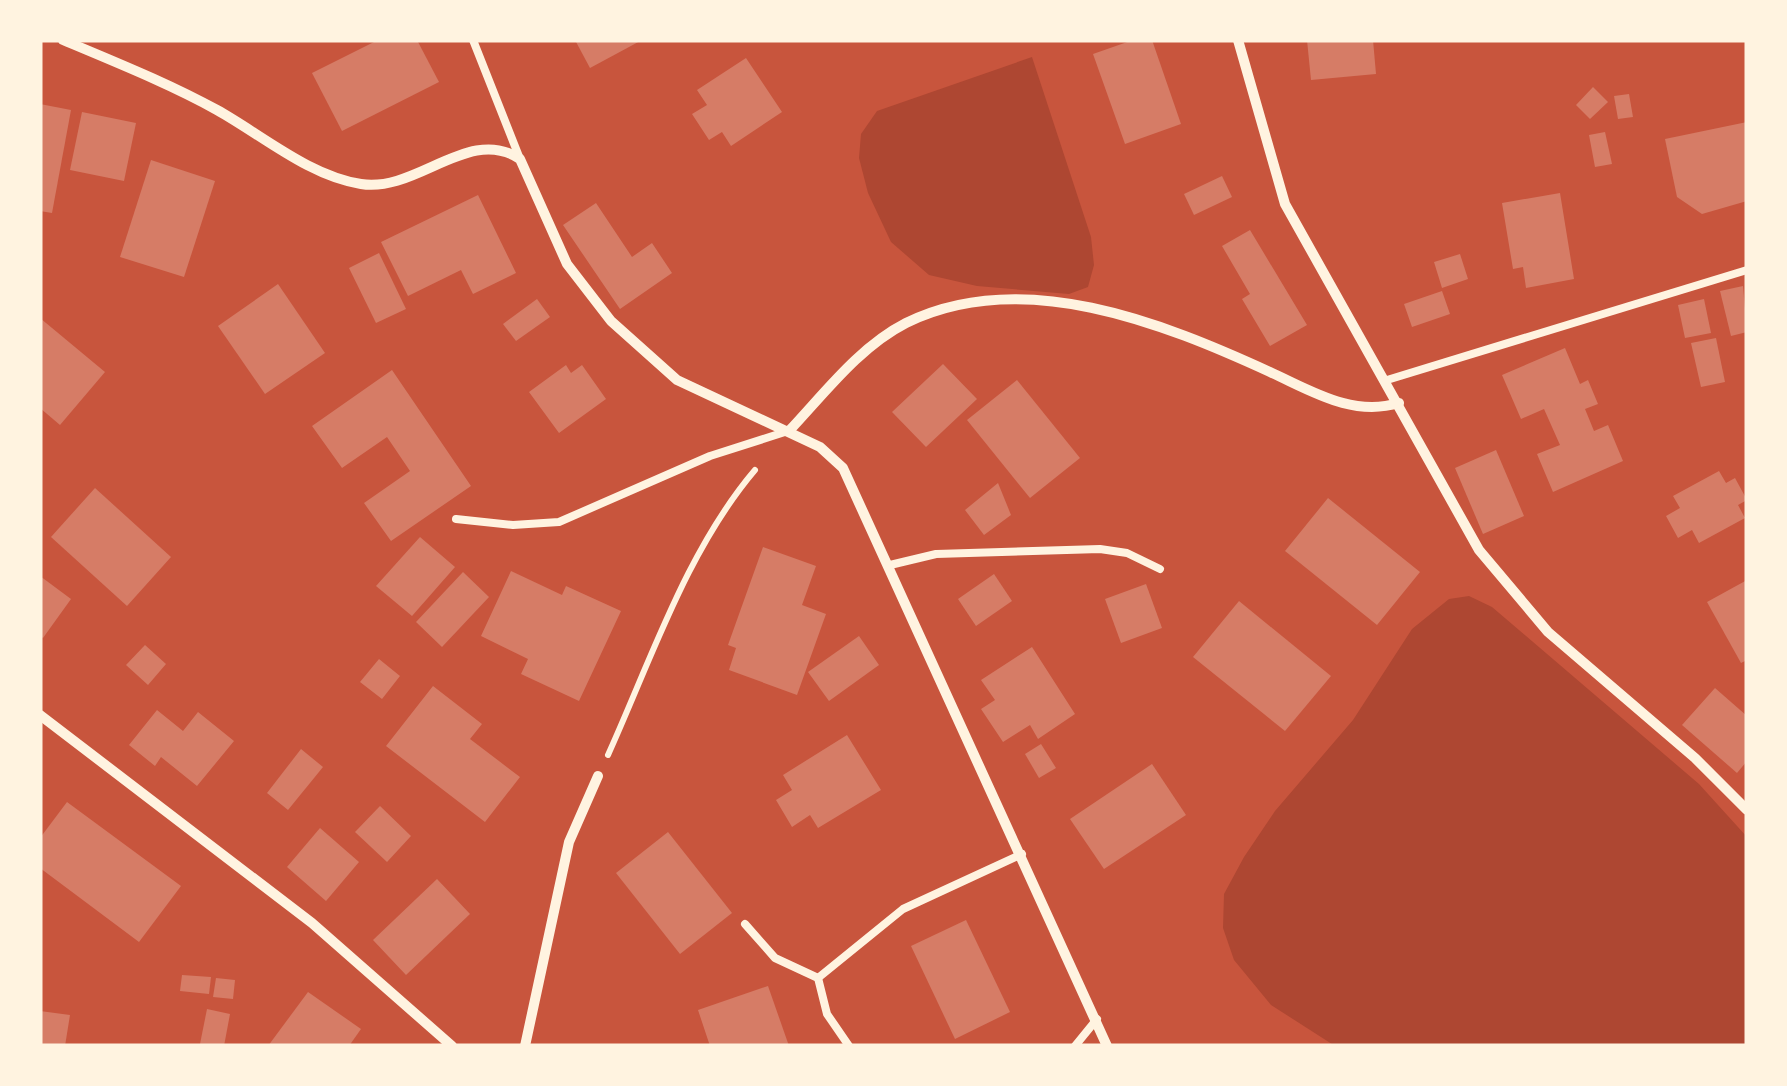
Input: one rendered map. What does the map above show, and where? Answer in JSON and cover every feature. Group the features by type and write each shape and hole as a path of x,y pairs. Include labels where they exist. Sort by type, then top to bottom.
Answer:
{"street":[{"path":"63,40 174,88 348,181 392,184 472,150 506,150 520,159 567,264 610,320 676,380 820,447 843,468 1108,1046"},
{"path":"1238,40 1285,204 1479,550 1548,632 1694,758 1747,810"},
{"path":"789,431 850,366 907,323 1002,302 1053,302 1132,318 1201,340 1333,401 1368,410 1399,403"},
{"path":"40,715 312,924 452,1046"},
{"path":"525,1046 570,842 598,776"}],"lane":[{"path":"473,40 520,159"},
{"path":"1387,380 1747,270"},
{"path":"456,519 513,525 559,522 710,456 789,431"},
{"path":"890,565 936,554 1100,550 1127,553 1153,562 1160,570"},
{"path":"818,978 904,909 1022,854"},
{"path":"745,924 774,958 818,978"},
{"path":"818,978 827,1014 849,1046"},
{"path":"1075,1046 1097,1019"}],"path":[{"path":"598,776 687,580 732,497 789,431"}],"shaded area":[{"path":"1032,57 1091,237 1094,265 1088,287 1069,294 977,286 929,275 891,242 868,193 859,158 861,134 877,111"},
{"path":"1469,596 1492,607 1699,784 1747,837 1747,1046 1335,1046 1271,1005 1234,960 1223,928 1224,894 1244,857 1275,811 1353,720 1412,629 1449,599"}],"building":[{"path":"378,40 417,40 439,82 342,131 312,73"},
{"path":"575,40 642,40 590,68"},
{"path":"1133,40 1152,40 1181,124 1125,144 1093,54"},
{"path":"1307,40 1373,40 1376,74 1311,80"},
{"path":"746,58 782,112 731,146 722,132 709,140 692,114 707,105 697,90"},
{"path":"1593,87 1608,102 1590,119 1576,105"},
{"path":"1629,94 1633,117 1618,119 1614,96"},
{"path":"40,104 71,110 52,213 40,211"},
{"path":"82,112 136,123 124,181 70,170"},
{"path":"1747,122 1747,201 1702,214 1677,197 1665,139"},
{"path":"1605,132 1612,164 1595,167 1589,135"},
{"path":"151,160 215,181 184,277 120,257"},
{"path":"1222,176 1232,197 1194,215 1184,194"},
{"path":"1560,193 1574,279 1526,288 1523,267 1513,269 1502,203"},
{"path":"478,195 516,273 473,294 461,270 408,296 381,242"},
{"path":"596,203 632,257 652,243 672,273 620,309 563,225"},
{"path":"1250,230 1307,325 1270,346 1242,299 1250,294 1222,246"},
{"path":"379,253 406,309 376,323 349,268"},
{"path":"1460,254 1468,279 1442,288 1434,262"},
{"path":"278,284 325,353 265,394 218,326"},
{"path":"1743,286 1747,332 1731,336 1720,291"},
{"path":"1442,291 1450,314 1412,327 1404,304"},
{"path":"537,299 550,317 516,341 503,324"},
{"path":"1704,299 1711,333 1685,338 1678,305"},
{"path":"40,318 105,372 60,425 40,408"},
{"path":"1716,338 1725,382 1701,387 1691,343"},
{"path":"1565,348 1580,384 1588,380 1598,404 1585,409 1594,431 1608,425 1623,461 1553,492 1537,454 1560,445 1544,409 1521,419 1502,375"},
{"path":"943,364 977,399 926,447 892,412"},
{"path":"566,365 571,373 582,365 606,399 559,433 529,392"},
{"path":"392,370 471,486 391,541 364,503 410,471 387,437 342,468 312,426"},
{"path":"1017,380 1080,458 1030,498 967,420"},
{"path":"1496,450 1524,516 1483,534 1455,468"},
{"path":"1719,471 1726,483 1735,478 1747,500 1738,505 1745,518 1699,543 1692,530 1678,538 1666,516 1680,508 1673,496"},
{"path":"998,483 1011,515 984,535 965,510"},
{"path":"95,488 171,557 127,606 51,537"},
{"path":"1328,498 1420,572 1377,625 1285,551"},
{"path":"420,537 455,567 412,616 376,586"},
{"path":"763,547 816,566 802,605 826,614 797,695 729,670 736,648 728,645"},
{"path":"511,571 562,595 566,586 621,611 579,701 521,674 528,659 481,636"},
{"path":"463,572 489,597 442,647 416,622"},
{"path":"994,574 1012,601 976,626 958,599"},
{"path":"40,576 71,599 43,638 40,636"},
{"path":"1747,580 1747,660 1741,663 1707,602"},
{"path":"1146,584 1162,628 1121,643 1105,599"},
{"path":"1239,601 1331,676 1285,731 1193,657"},
{"path":"859,636 879,665 829,701 808,672"},
{"path":"145,645 166,664 148,685 126,665"},
{"path":"1032,647 1075,714 1038,739 1030,725 1003,742 981,709 995,700 981,680"},
{"path":"379,659 400,676 382,699 360,682"},
{"path":"433,686 482,724 470,739 520,777 485,822 386,746"},
{"path":"1715,688 1747,716 1747,761 1737,773 1682,725"},
{"path":"157,710 183,731 198,712 234,741 197,786 161,757 155,766 129,745"},
{"path":"847,735 881,790 818,828 810,815 792,827 776,800 792,790 783,775"},
{"path":"1041,744 1056,768 1039,778 1025,754"},
{"path":"301,749 323,767 288,810 267,793"},
{"path":"1152,764 1186,815 1104,869 1070,819"},
{"path":"67,802 181,886 139,942 40,868 40,838"},
{"path":"380,806 411,836 387,862 355,832"},
{"path":"320,828 359,862 326,901 287,867"},
{"path":"668,832 732,913 680,954 616,873"},
{"path":"437,879 470,914 406,975 373,940"},
{"path":"966,920 1010,1012 955,1039 911,946"},
{"path":"182,975 211,977 209,994 180,991"},
{"path":"216,978 235,980 233,999 213,997"},
{"path":"768,986 789,1046 710,1046 698,1010"},
{"path":"308,992 361,1029 349,1046 268,1046"},
{"path":"207,1009 230,1014 224,1046 200,1044"},
{"path":"40,1011 70,1015 65,1046 40,1046"}]}
